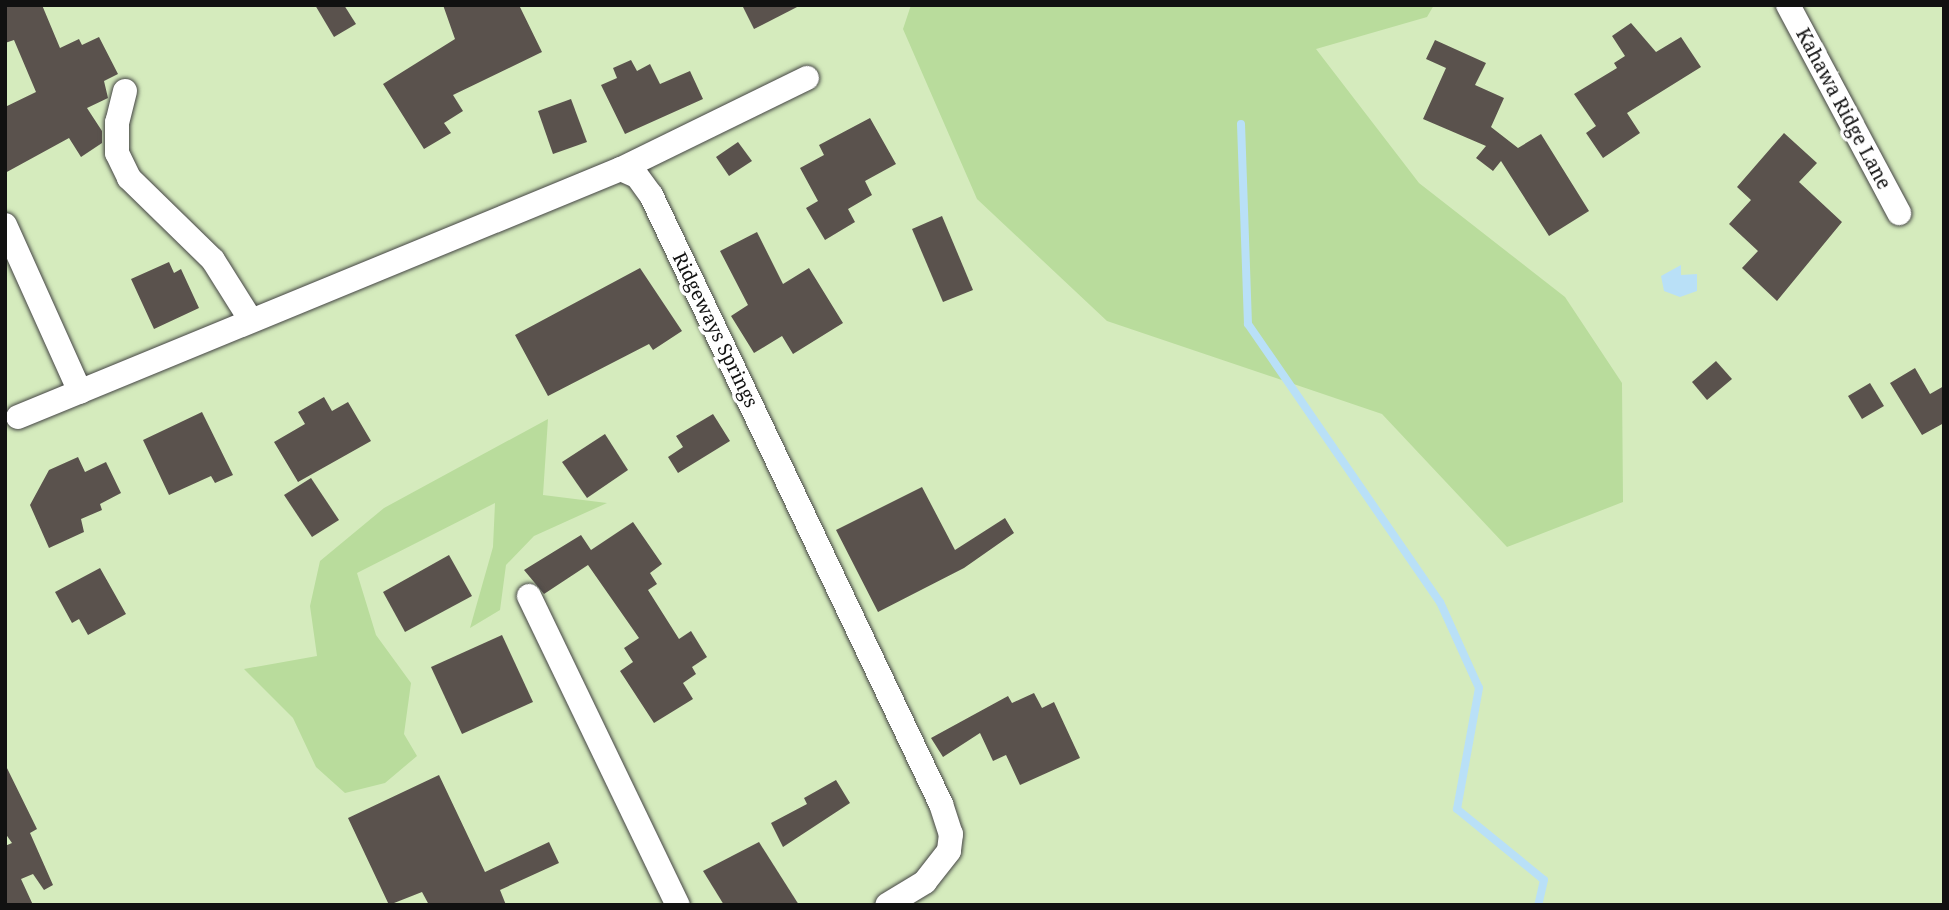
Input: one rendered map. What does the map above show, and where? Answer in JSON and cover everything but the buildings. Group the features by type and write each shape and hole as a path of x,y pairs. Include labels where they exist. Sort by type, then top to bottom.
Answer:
{"street":[{"name":"Kahawa Ridge Lane","path":"1788,5 1899,213"},
{"path":"18,418 190,348 250,319 621,169 807,78"},
{"path":"125,91 117,122 117,153 129,178 213,260 250,319"},
{"name":"Ridgeways Springs","path":"621,169 637,176 651,195 941,804 951,834 949,851 925,882 887,905"},
{"path":"5,225 80,392"},
{"path":"529,596 678,905"}],"green space":[{"path":"5,5 1944,5 1944,905 5,905"},
{"path":"911,5 1434,5 1427,17 1316,49 1419,183 1565,297 1622,383 1623,502 1507,547 1382,414 1107,321 977,199 903,29"},
{"path":"548,419 543,495 607,503 534,536 506,565 500,610 470,628 493,547 495,503 357,573 376,635 411,683 404,734 417,756 385,783 345,793 316,767 293,718 244,669 317,656 310,606 320,561 384,508"}],"water":[{"path":"1681,265 1681,275 1697,274 1697,291 1680,297 1664,291 1661,276"}],"waterway":[{"path":"1241,124 1248,324 1440,602 1479,688 1457,809 1544,880 1538,905"}]}
